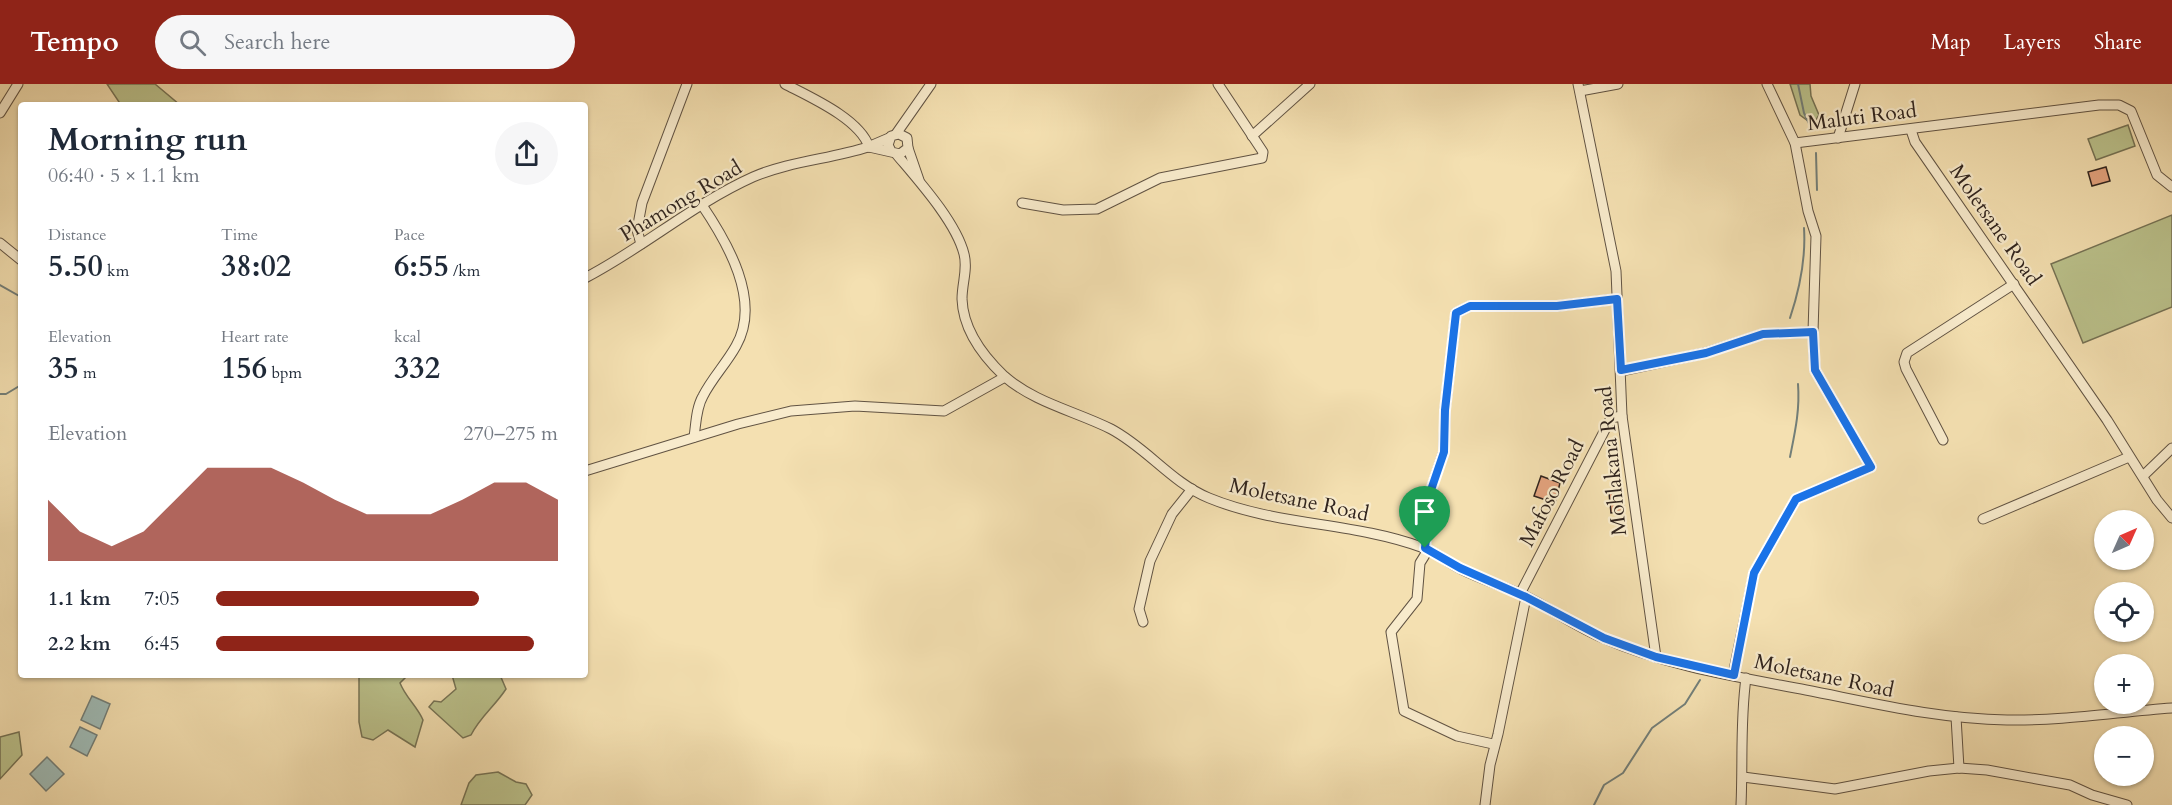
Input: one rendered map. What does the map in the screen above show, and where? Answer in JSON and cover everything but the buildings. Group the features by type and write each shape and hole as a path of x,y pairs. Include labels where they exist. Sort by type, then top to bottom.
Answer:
{"street":[{"path":"0,113 18,84"},
{"path":"641,244 637,230 642,203 687,84"},
{"path":"785,84 804,88 866,136 869,147"},
{"path":"908,119 908,143 904,153 894,153 888,145 931,84"},
{"path":"1022,203 1063,210 1097,209 1160,178 1262,158 1263,152 1218,84"},
{"path":"1252,136 1310,84"},
{"path":"1579,88 1618,84"},
{"path":"1734,675 1754,573 1796,499 1871,467 1815,370 1813,332 1816,236 1808,211 1795,143 1767,84"},
{"path":"1838,138 1855,84"},
{"name":"Mohlakana Road","path":"1579,88 1616,271 1622,416 1656,657"},
{"name":"Maluti Road","path":"1795,143 2099,105 2119,105 2131,111 2157,175 2172,187"},
{"name":"Moletsane Road","path":"1911,129 1915,142 2107,420 2157,500 2172,518"},
{"path":"893,136 908,143"},
{"name":"Phamong Road","path":"588,276 702,205 757,176 791,165 869,147 893,136"},
{"name":"Moletsane Road","path":"908,143 919,180"},
{"name":"Phamong Road","path":"869,147 894,153"},
{"name":"Moletsane Road","path":"894,153 919,180 944,216 964,252 966,269 962,299 970,330 979,348 1005,377 1025,392 1041,400 1077,413 1117,432 1205,497 1235,508 1390,537 1426,549 1604,638 1656,657 1746,678 1906,712 1956,717 2043,719 2172,708"},
{"path":"694,437 702,397 737,345 743,331 744,315 744,293 730,254 702,205"},
{"path":"0,243 18,258"},
{"path":"1943,440 1906,369 1904,362 1907,353 2014,284"},
{"path":"1493,744 1457,736 1404,711 1391,632 1417,599 1420,563 1426,549 1431,490 1444,452 1445,410 1456,313 1470,306 1557,306 1617,299"},
{"path":"1621,370 1706,353 1763,334 1813,332"},
{"path":"588,470 635,458 694,437 768,415 791,411 855,406 944,411 1005,377"},
{"name":"Mafoso Road","path":"1523,596 1611,418 1622,416"},
{"path":"2143,476 2172,448"},
{"path":"1983,519 2129,457"},
{"path":"1143,622 1139,609 1150,561 1172,514 1192,489"},
{"path":"1485,805 1493,744 1498,734 1523,596"},
{"path":"1741,805 1743,777 1741,716 1746,678"},
{"path":"1956,717 1959,768"},
{"path":"1743,777 1835,789 1929,771 1959,768 1987,770 2070,785 2092,795 2127,805"}],"green space":[{"path":"107,84 155,84 176,102 119,102"},
{"path":"1790,84 1810,84 1811,96 1819,115 1816,120 1811,123 1800,115"},
{"path":"2128,125 2135,146 2096,160 2088,139"},
{"path":"2172,215 2172,307 2083,343 2051,264"},
{"path":"359,678 405,678 400,683 423,720 415,747 388,730 373,740 362,737 359,722"},
{"path":"453,678 501,678 506,689 471,735 463,738 429,707 434,701 441,702 456,689"},
{"path":"19,732 22,755 0,779 0,737"},
{"path":"498,772 516,782 526,784 532,795 525,805 461,805 469,783 476,775"}],"water":[{"path":"92,696 110,704 100,729 81,720"},
{"path":"80,727 97,735 87,756 70,747"},
{"path":"47,757 64,774 46,791 30,774"}],"waterway":[{"path":"1798,84 1804,113 1812,130"},
{"path":"1816,153 1817,190"},
{"path":"1790,318 1801,273 1804,228"},
{"path":"0,285 18,295"},
{"path":"1790,457 1798,412 1798,384"},
{"path":"0,394 6,394 18,387"},
{"path":"1594,805 1604,785 1623,773 1652,728 1685,704 1700,680"}],"route":[{"path":"1617,299 1621,370 1706,353 1763,334 1813,332 1815,370 1871,467 1796,499 1754,573 1734,675 1689,666 1621,645 1577,625 1526,597 1460,568 1425,548 1431,490 1444,452 1445,410 1456,313 1470,306 1557,306 1617,299"}]}
